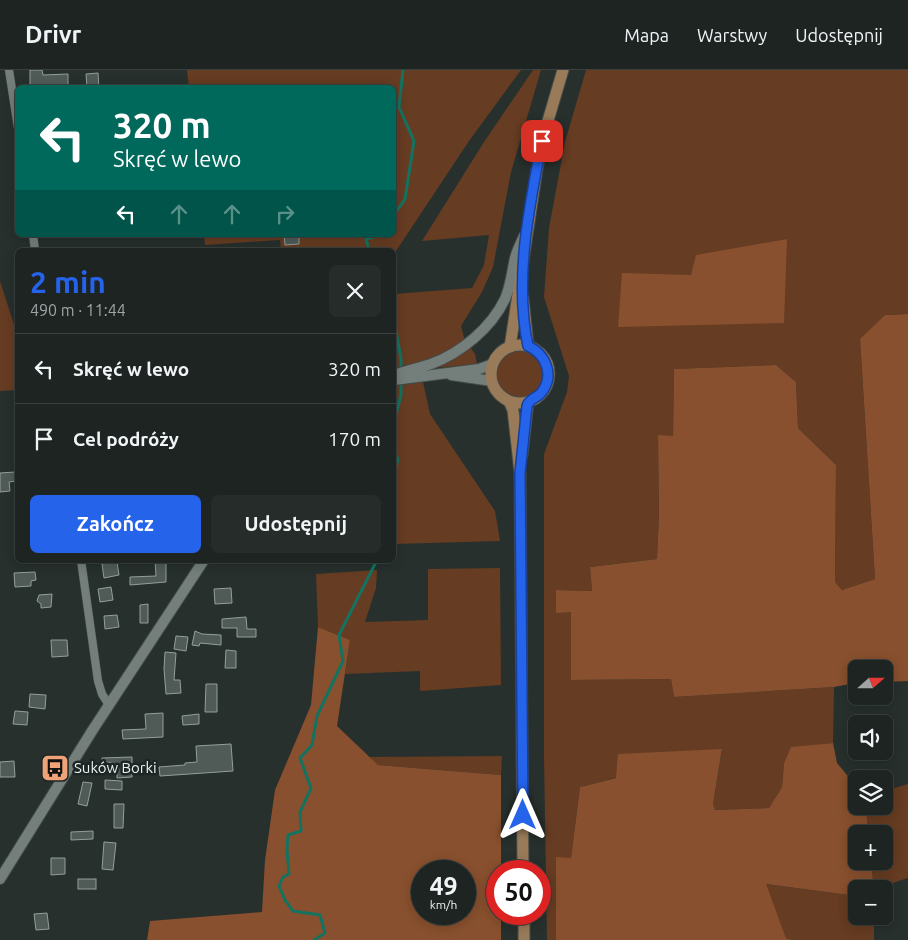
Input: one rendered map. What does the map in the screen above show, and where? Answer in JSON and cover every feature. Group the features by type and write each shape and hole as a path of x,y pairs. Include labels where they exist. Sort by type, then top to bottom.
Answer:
{"main road":[{"path":"510,347 542,141 563,70"},
{"path":"522,273 528,346"},
{"path":"509,401 528,402 543,391 548,374 543,357 528,346 510,347 500,354 493,364 492,381 498,393 509,401 513,410 520,473 523,860"},
{"path":"520,473 528,402"},
{"path":"524,925 524,940"}],"street":[{"path":"9,70 15,109"},
{"path":"399,376 455,352 490,322 504,299 513,272 515,258 527,228"},
{"path":"399,376 442,374 479,369 493,364"},
{"path":"442,374 492,381"},
{"path":"81,563 98,681 102,694 109,705"},
{"path":"0,879 109,705 202,563"}],"shaded area":[{"path":"187,70 521,70 469,141 396,251 396,248 281,248 280,240 205,245 204,237 396,237 396,85 189,85"},
{"path":"533,70 541,70 511,172 493,267 482,292 461,326 465,341 435,358 396,368 396,294 472,288 484,265 489,235 422,241 484,142"},
{"path":"586,70 908,70 908,314 885,315 860,340 875,579 842,590 835,582 836,465 798,428 796,382 776,365 674,369 673,436 658,436 659,513 657,559 590,567 592,591 556,590 571,612 572,680 671,679 674,697 834,687 833,743 791,748 784,763 782,787 769,808 715,810 713,804 722,750 580,787 571,858 556,858 556,940 547,940 547,925 551,925 551,860 546,860 544,454 567,392 569,376 544,297 549,228 565,142"},
{"path":"787,239 784,323 618,327 622,273 691,275 696,255"},
{"path":"0,281 15,328 15,390 0,391"},
{"path":"908,314 908,681 893,682 893,660 848,660 848,684 834,687 674,697 671,679 571,680 571,612 556,613 556,590 592,591 590,567 657,559 659,513 658,435 673,436 674,369 776,365 796,382 798,428 836,465 835,582 842,590 875,579 860,339 885,315"},
{"path":"470,347 475,354 477,364 433,368"},
{"path":"520,351 533,355 539,361 543,374 539,387 533,393 520,397 507,393 501,387 497,374 501,361 507,355"},
{"path":"423,382 430,414 495,511 500,541 396,544 396,386"},
{"path":"500,568 501,685 420,691 420,671 345,674 350,640 318,627 316,574 377,570 376,588 365,622 428,620 428,569"},
{"path":"318,627 350,640 337,726 378,765 501,775 501,860 486,860 486,925 501,925 501,940 147,940 150,921 262,912 265,860 275,790 311,705"},
{"path":"833,743 837,763 848,776 848,815 867,815 867,825 848,825 848,870 872,870 873,880 848,880 848,895 766,884 786,938 792,940 556,940 556,857 571,858 580,787 616,778 618,754 722,749 713,804 715,810 769,808 782,787 784,763 791,747"},
{"path":"502,756 501,775 378,765 369,757"},
{"path":"908,784 908,878 893,883 893,880 873,880 872,870 893,870 893,825 867,825 867,815 893,815 893,788"},
{"path":"765,884 848,895 848,925 874,925 874,940 792,940 786,938"}],"building":[{"path":"30,70 42,70 43,75 68,74 68,85 30,85"},
{"path":"98,73 99,85 87,85 86,74"},
{"path":"284,237 299,237 299,244 285,245"},
{"path":"15,472 15,481 9,482 10,491 0,492 0,473"},
{"path":"117,563 119,575 104,578 102,564"},
{"path":"155,563 166,563 166,582 130,585 130,577 156,576"},
{"path":"35,572 36,580 31,581 31,586 15,587 14,573"},
{"path":"111,587 113,600 100,602 98,589"},
{"path":"231,588 232,603 215,604 214,589"},
{"path":"52,594 51,607 41,608 41,604 37,601 39,595"},
{"path":"148,604 148,623 140,623 140,605"},
{"path":"117,615 119,627 105,629 104,616"},
{"path":"246,617 247,629 256,629 256,637 237,637 237,628 222,628 222,619"},
{"path":"195,631 202,634 221,635 221,645 200,643 199,646 192,645"},
{"path":"176,636 188,637 186,651 174,649"},
{"path":"51,640 67,640 68,656 52,657"},
{"path":"226,650 236,651 236,668 225,668"},
{"path":"165,652 176,653 174,680 180,680 181,693 166,694"},
{"path":"206,684 217,684 217,712 205,712"},
{"path":"30,694 46,695 45,709 29,707"},
{"path":"15,711 28,712 27,725 13,724"},
{"path":"163,713 163,737 123,739 122,730 146,729 145,714"},
{"path":"199,714 199,724 183,725 182,716"},
{"path":"231,744 233,771 160,776 159,767 197,762 196,746"},
{"path":"132,757 132,777 117,778 117,764 102,761 102,758"},
{"path":"14,761 15,777 0,777 0,762"},
{"path":"105,780 122,781 122,790 105,789"},
{"path":"83,782 92,783 87,806 78,804"},
{"path":"114,804 124,804 123,828 114,828"},
{"path":"93,831 93,839 71,840 71,832"},
{"path":"104,842 116,843 113,870 102,869"},
{"path":"51,858 65,858 65,874 51,875"},
{"path":"78,879 96,879 96,889 78,889"},
{"path":"47,913 49,929 36,930 34,914"}],"waterway":[{"path":"396,212 405,199 414,141 399,107 403,70"},
{"path":"368,248 366,239 374,237"},
{"path":"396,331 401,371"},
{"path":"396,414 401,395 401,380"},
{"path":"396,455 398,459 396,468"},
{"path":"314,940 325,933 320,915 293,911 285,900 279,886 283,877 289,874 288,835 301,831 300,812 311,788 300,758 312,745 317,716 343,661 339,635 375,563"}],"place":[{"name":"Suków Borki","path":"55,768"}],"route":[{"path":"523,815 520,473 528,402 538,396 546,386 548,368 543,357 528,346 522,273 525,240 542,141"}]}
